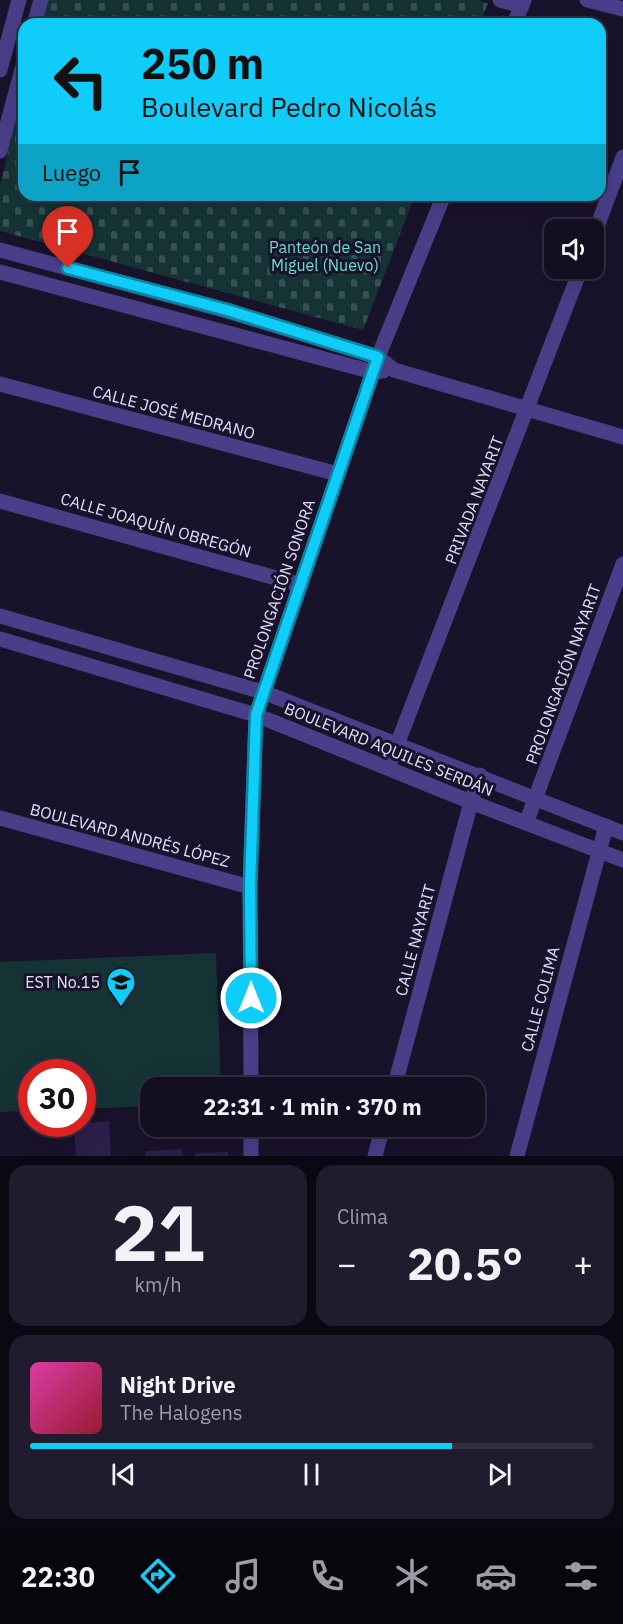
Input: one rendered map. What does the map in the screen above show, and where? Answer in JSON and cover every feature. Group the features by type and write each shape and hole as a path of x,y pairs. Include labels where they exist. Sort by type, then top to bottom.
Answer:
{"street":[{"path":"0,70 19,0"},
{"path":"36,18 41,0"},
{"path":"500,0 523,3 517,18"},
{"path":"586,0 623,9"},
{"path":"0,151 18,84"},
{"path":"600,219 623,158"},
{"name":"PROLONGACIÓN SONORA","path":"251,1077 250,887 256,715 375,365 442,201"},
{"path":"0,250 227,310 375,365"},
{"path":"0,272 394,370 623,437"},
{"name":"PRIVADA NAYARIT","path":"388,768 577,279"},
{"name":"CALLE JOSÉ MEDRANO","path":"0,384 338,474"},
{"name":"CALLE JOAQUÍN OBREGÓN","path":"0,501 302,585"},
{"name":"PROLONGACIÓN NAYARIT","path":"526,823 623,564"},
{"name":"BOULEVARD AQUILES SERDÁN","path":"0,616 263,692 399,743 623,833"},
{"name":"BOULEVARD AQUILES SERDÁN","path":"0,639 256,715 471,802 623,860"},
{"name":"CALLE NAYARIT","path":"397,1077 480,775"},
{"name":"BOULEVARD ANDRÉS LÓPEZ","path":"0,818 250,887"},
{"name":"CALLE COLIMA","path":"517,1156 606,826"},
{"path":"251,1137 251,1156"},
{"path":"375,1156 380,1137"}],"green space":[{"path":"47,0 477,0 488,3 482,18 42,18"},
{"name":"Panteón de San Miguel (Nuevo)","path":"18,114 18,201 413,201 363,330 0,231 0,184"},
{"path":"216,953 221,1077 140,1077 140,1106 96,1108 96,1059 18,1059 18,1111 0,1112 0,962"}],"building":[{"path":"109,1121 111,1156 76,1156 75,1137 96,1137 96,1122"},
{"path":"182,1149 182,1156 146,1156 146,1151"},
{"path":"228,1152 228,1156 195,1156 195,1153"}],"place":[{"name":"EST No.15","path":"121,1008"}],"route":[{"path":"68,268 227,310 378,357 256,715 250,887 251,998"}]}
